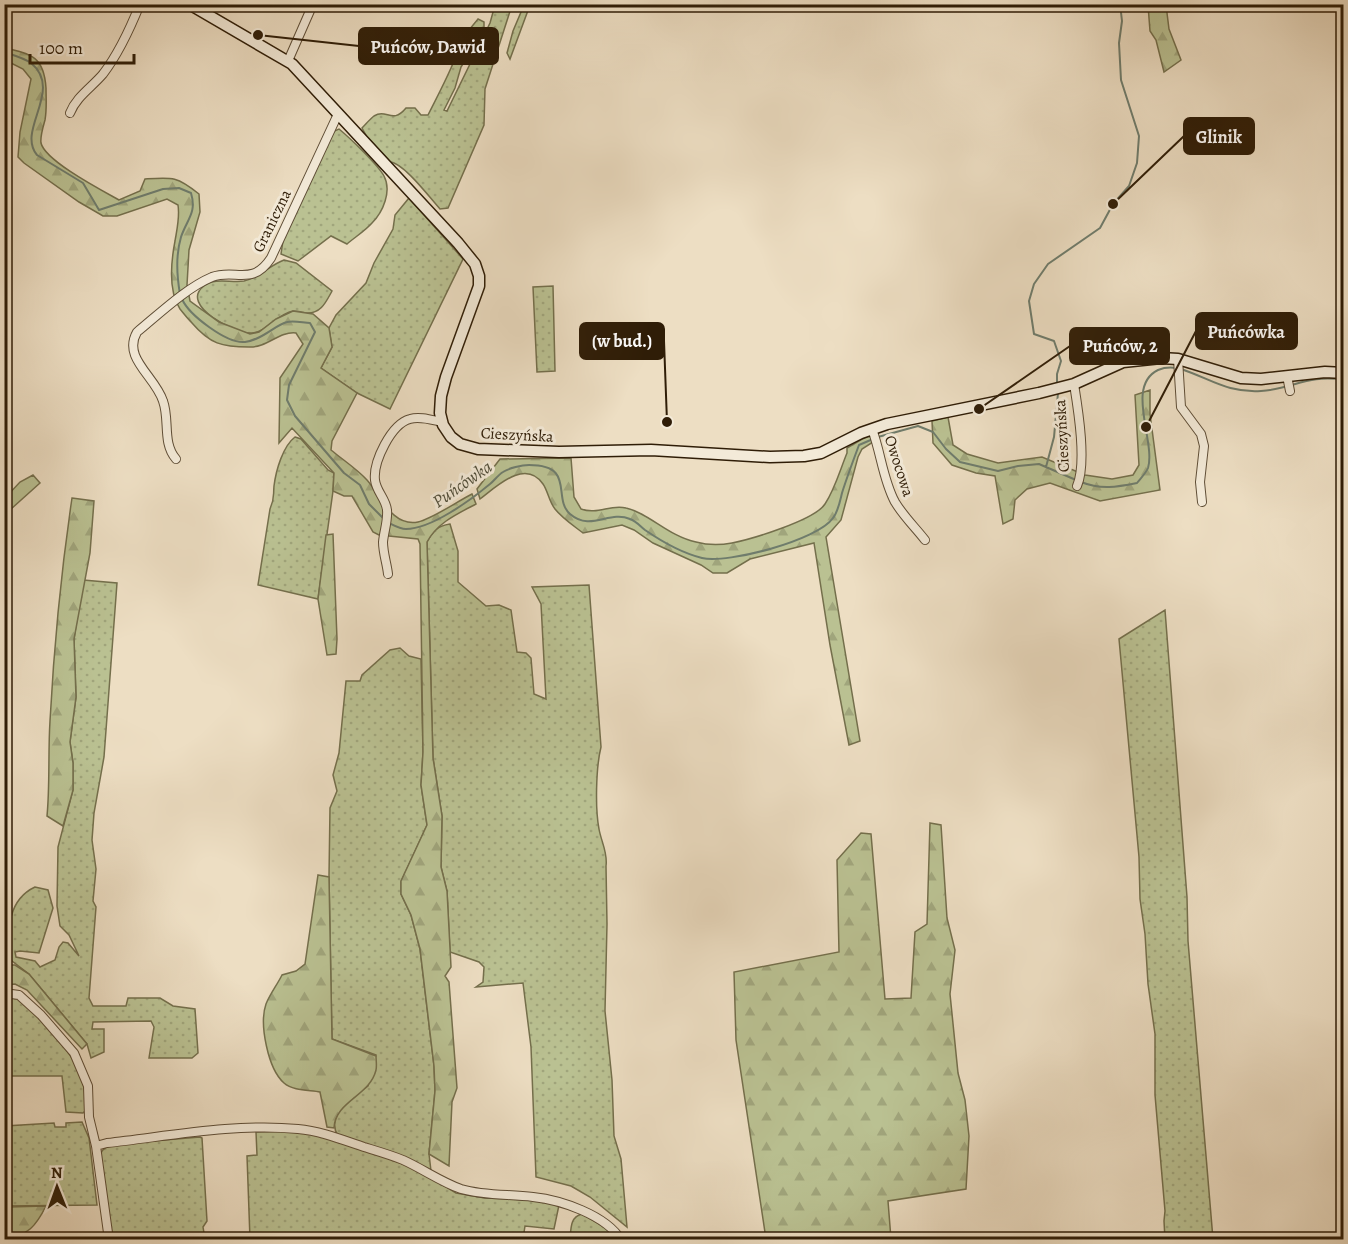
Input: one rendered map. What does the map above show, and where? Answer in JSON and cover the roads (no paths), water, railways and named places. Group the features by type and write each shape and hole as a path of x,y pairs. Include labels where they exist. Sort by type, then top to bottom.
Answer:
{"street":[{"path":"70,113 73,106 102,75 116,55 129,33 140,4"},
{"path":"189,4 288,60 458,243 477,270 478,292 443,388 440,404 442,422 412,418 400,423 394,429 375,471 375,482 386,505 387,516 383,545 388,574"},
{"path":"288,60 313,4"},
{"path":"1344,79 1342,110 1344,121"},
{"name":"Graniczna","path":"176,459 169,451 164,402 148,374 136,362 132,346 133,339 137,332 175,301 213,277 249,274 259,270 269,261 338,114"},
{"name":"Cieszyńska","path":"442,422 454,441 487,450 559,452 651,450 781,457 804,456 821,453 873,431 928,414 1074,384 1123,362 1161,358 1178,365 1241,378 1288,379 1325,372 1344,373"},
{"path":"1178,365 1181,407 1201,434 1204,446 1200,482 1202,502"},
{"path":"1288,379 1290,391"},
{"name":"Cieszyńska","path":"1074,384 1078,412 1079,482"},
{"name":"Owocowa","path":"873,431 894,501 925,540"},
{"path":"4,993 19,995 41,1016 74,1053 88,1086 89,1118 96,1146 108,1239"},
{"path":"96,1146 222,1130 301,1129 402,1160 460,1189 493,1195 533,1197 554,1201 593,1214 610,1226 621,1239"}],"waterway":[{"path":"1057,383 1061,361 1054,341 1034,334 1029,301 1034,284 1048,264 1100,228 1113,204 1129,186 1137,163 1139,136 1121,80 1120,4"},
{"name":"Puńcówka","path":"4,52 28,61 40,74 43,85 42,97 32,134 32,145 37,155 83,183 99,210 163,189 179,188 191,193 192,211 178,251 180,294"},
{"name":"Puńcówka","path":"182,299 192,313 209,327 237,341 251,341 287,322 310,323 315,332 289,385 287,400 295,416 344,473 360,485 369,504 385,520"},
{"name":"Puńcówka","path":"1081,482 1102,487 1137,483 1148,468 1149,457 1142,401 1144,388 1148,378 1158,370 1176,368"},
{"name":"Puńcówka","path":"1181,369 1229,388 1249,391 1272,390 1310,380 1344,380"},
{"path":"1046,467 1054,437 1058,393"},
{"name":"Puńcówka","path":"878,437 918,426 933,432 960,462 998,471 1039,464 1076,480"},
{"name":"Puńcówka","path":"389,523 406,529 427,524 462,505 506,471 526,465 544,466 553,470 558,476 565,507 578,519 585,521 615,517 630,519 672,546 702,558 714,559 751,554 792,542 824,526 833,518 859,445 873,439"}],"place":[{"name":"Puńców, Dawid","path":"258,35"},
{"name":"Glinik","path":"1113,204"},
{"name":"Puńców, 2","path":"979,409"},
{"name":"(w bud.)","path":"667,422"},
{"name":"Puńcówka","path":"1146,427"}]}
